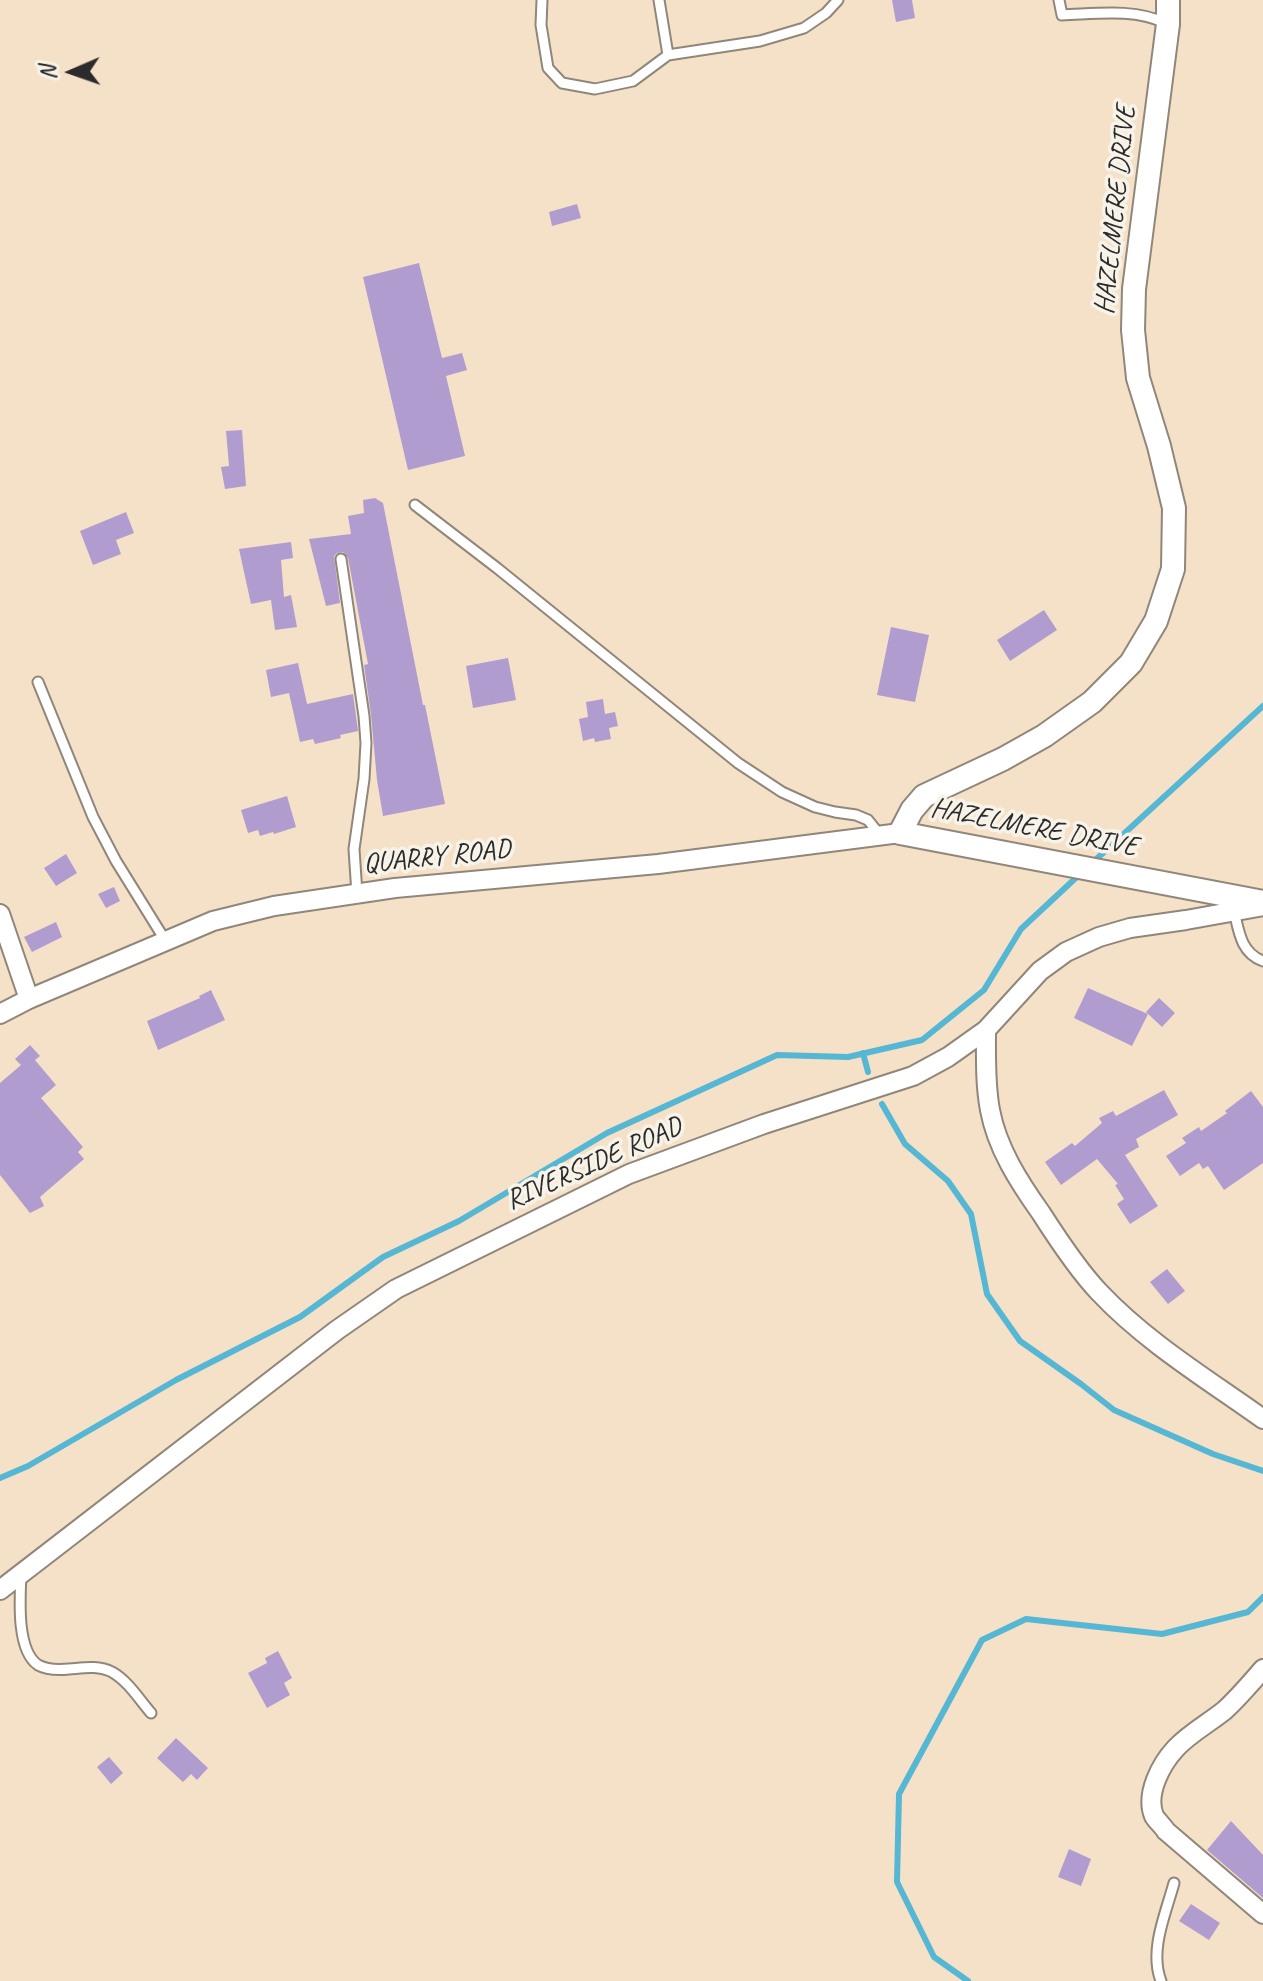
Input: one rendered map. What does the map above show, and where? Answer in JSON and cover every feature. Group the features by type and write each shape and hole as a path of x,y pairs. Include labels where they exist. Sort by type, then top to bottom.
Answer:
{"street":[{"name":"HAZELMERE DRIVE","path":"890,834 924,796 1031,744 1092,702 1131,663 1156,621 1173,569 1174,508 1138,378 1133,330 1134,289 1168,24 1168,0"},
{"name":"HAZELMERE DRIVE","path":"890,834 1263,904"},
{"name":"QUARRY ROAD","path":"0,1014 213,921 274,906 395,888 658,864 890,834"},
{"name":"RIVERSIDE ROAD","path":"0,1590 337,1330 396,1289 629,1174 764,1124 913,1076 948,1057 986,1030 1040,971 1066,952 1099,937 1130,928 1263,904"},
{"path":"0,914 29,999"},
{"path":"986,1030 990,1110 998,1139 1019,1181 1053,1231 1098,1291 1147,1337 1263,1419"},
{"path":"1263,1669 1226,1708 1175,1748 1159,1772 1152,1802 1155,1817 1166,1831 1263,1914"}],"lane":[{"path":"542,0 541,25 548,68 562,83 595,89 633,81 668,55 760,41 804,28 826,13 838,0"},
{"path":"659,0 668,55"},
{"path":"1059,0 1062,15 1123,13 1168,24"},
{"path":"415,505 738,763 782,792 815,807 856,815 890,834"},
{"path":"341,559 366,743 354,849 357,894"},
{"path":"38,682 93,817 165,940"},
{"path":"1234,911 1241,942 1253,958 1263,961"},
{"path":"21,1574 23,1633 28,1653 37,1664 49,1669 95,1667 110,1671 126,1682 151,1713"},
{"path":"1161,1981 1157,1943 1174,1883"}],"building":[{"path":"892,0 912,0 915,18 896,22"},
{"path":"577,204 581,218 552,226 549,212"},
{"path":"419,263 442,358 462,353 467,370 446,376 465,456 408,470 363,277"},
{"path":"242,430 246,486 225,489 221,467 229,466 226,431"},
{"path":"375,498 383,503 445,804 383,816 364,665 368,664 348,558 343,552 334,556 340,603 326,606 309,539 351,534 348,516 364,513 363,500"},
{"path":"126,512 134,533 116,540 121,554 93,565 80,531"},
{"path":"291,542 293,558 281,560 284,597 291,595 297,627 275,630 271,600 251,604 239,549"},
{"path":"1044,610 1057,630 1010,661 997,640"},
{"path":"891,627 929,635 915,702 877,695"},
{"path":"508,658 516,700 473,708 466,666"},
{"path":"298,663 307,704 353,694 358,731 315,744 313,739 300,742 289,693 271,697 266,670"},
{"path":"603,699 605,714 615,712 618,726 609,728 611,739 583,741 579,719 588,717 586,702"},
{"path":"287,796 296,827 260,836 258,830 248,833 241,810"},
{"path":"66,854 77,873 56,886 44,868"},
{"path":"114,887 120,901 106,908 98,894"},
{"path":"56,922 62,937 32,952 24,937"},
{"path":"1088,988 1148,1014 1132,1046 1074,1018"},
{"path":"211,990 225,1020 158,1050 147,1021 200,998"},
{"path":"1159,998 1175,1013 1162,1027 1146,1012"},
{"path":"30,1045 40,1056 35,1060 56,1085 41,1098 83,1147 78,1152 84,1159 40,1197 44,1206 30,1213 0,1175 0,1083 21,1065 15,1059"},
{"path":"1164,1090 1178,1115 1136,1139 1139,1147 1125,1155 1158,1206 1130,1224 1117,1204 1124,1199 1115,1185 1118,1184 1097,1159 1061,1185 1045,1162 1072,1143 1075,1146 1102,1123 1099,1118 1113,1111 1116,1116"},
{"path":"1251,1091 1263,1107 1263,1163 1224,1190 1208,1166 1203,1169 1199,1163 1180,1176 1166,1156 1186,1143 1182,1138 1199,1127 1201,1131"},
{"path":"1167,1269 1185,1291 1168,1304 1150,1282"},
{"path":"278,1651 292,1678 284,1683 290,1695 267,1708 248,1673 267,1663 265,1658"},
{"path":"176,1738 208,1768 197,1780 191,1774 183,1782 157,1758"},
{"path":"109,1757 123,1773 111,1784 97,1767"},
{"path":"1231,1821 1263,1855 1263,1898 1207,1850"},
{"path":"1069,1849 1091,1859 1081,1886 1058,1877"},
{"path":"1191,1904 1220,1923 1209,1940 1179,1921"}],"waterway":[{"path":"1091,864 1263,706"},
{"path":"0,1478 28,1466 176,1380 300,1317 383,1257 459,1221 607,1133 777,1055 848,1057 922,1040 984,990 1021,929 1080,874"},
{"path":"863,1053 868,1072"},
{"path":"882,1104 905,1144 948,1181 971,1214 987,1294 1020,1341 1114,1410 1213,1454 1263,1471"},
{"path":"968,1981 934,1957 897,1882 899,1794 982,1640 1026,1619 1162,1634 1248,1612 1263,1597"}]}
